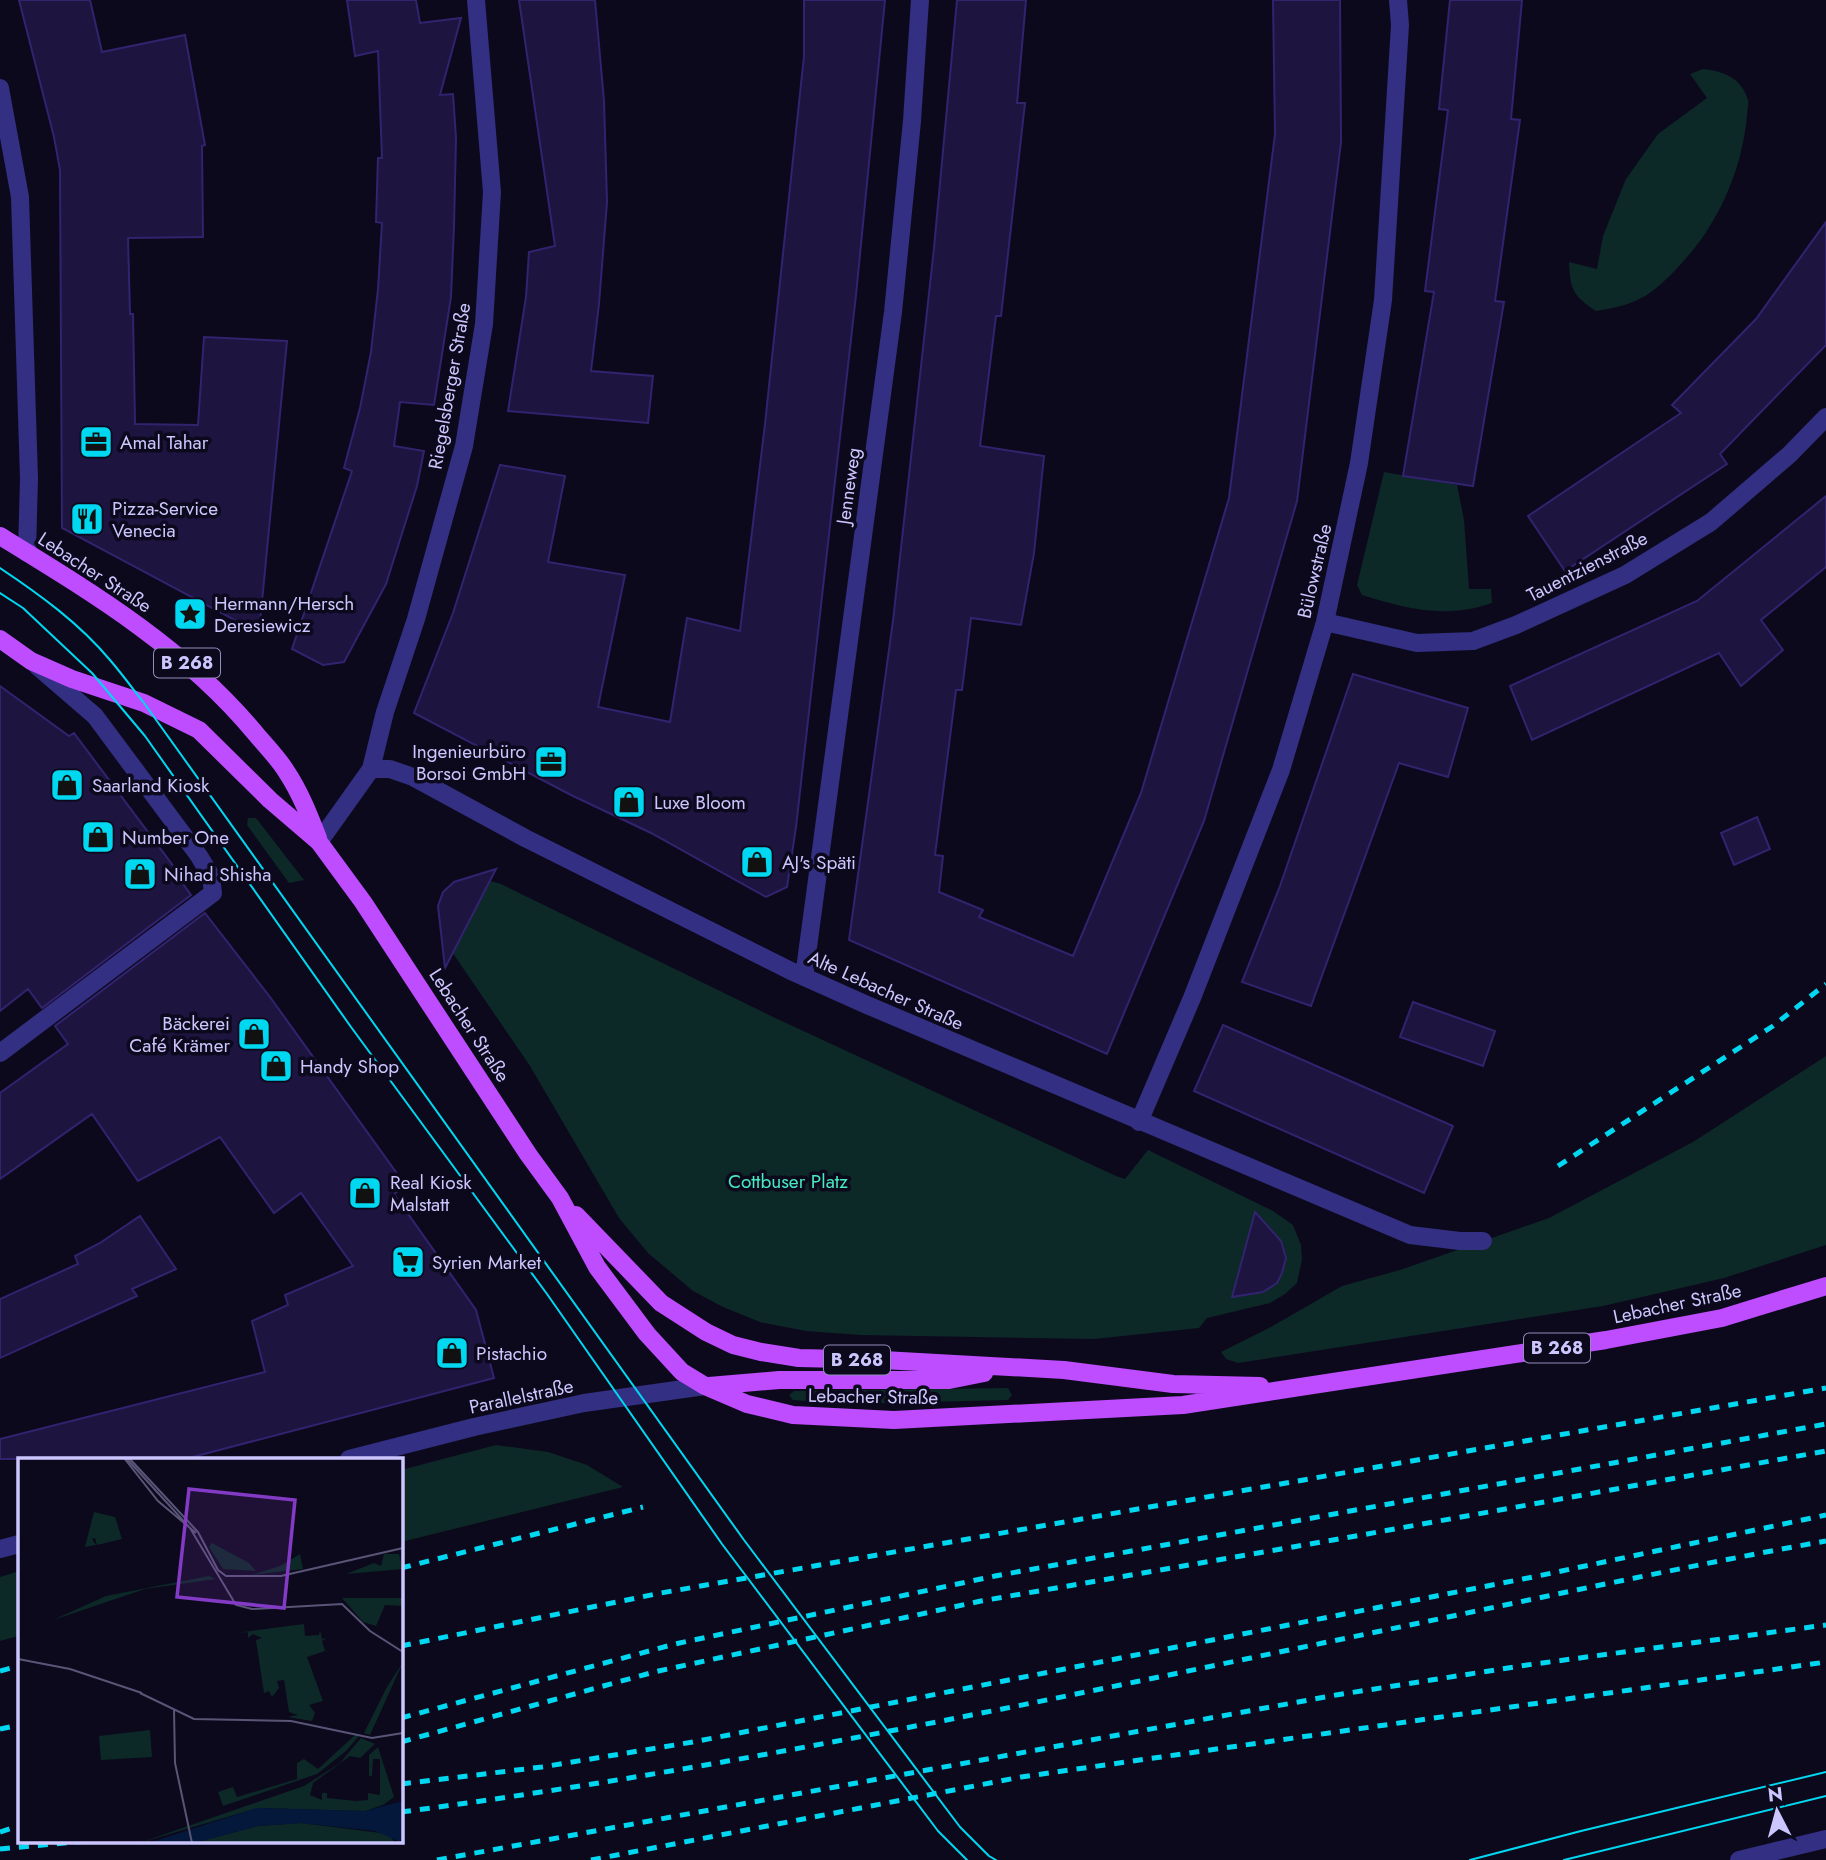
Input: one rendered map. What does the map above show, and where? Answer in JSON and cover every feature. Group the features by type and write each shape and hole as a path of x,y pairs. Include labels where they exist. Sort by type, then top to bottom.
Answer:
{"main road":[{"name":"Lebacher Straße","path":"0,536 79,583 145,629 197,671 238,711 286,770 320,842 363,902 528,1154 560,1198 597,1267 647,1334 682,1372 705,1386 747,1404 793,1415 894,1420 1183,1405 1527,1353 1696,1323 1722,1318 1826,1286"},
{"name":"Lebacher Straße","path":"0,639 31,662 144,703 199,730 270,800 320,842"},
{"name":"Lebacher Straße","path":"560,1198 661,1303 706,1332 733,1345 800,1358 1064,1370 1173,1384 1243,1384 1284,1389"},
{"name":"B 268","path":"705,1386 779,1380 949,1380 1011,1367"}],"street":[{"name":"Riegelsberger Straße","path":"371,769 385,712 416,619 464,446 484,324 492,192 476,0"},
{"name":"Jenneweg","path":"804,977 893,312 912,121 919,0"},
{"name":"Bülowstraße","path":"1139,1122 1192,998 1281,770 1325,622 1359,463 1383,300 1399,25 1398,0"},
{"path":"0,88 9,125 21,209 29,478 27,553"},
{"name":"Tauentzienstraße","path":"1325,622 1417,643 1473,641 1516,625 1625,575 1710,522 1789,455 1826,417"},
{"path":"0,1052 213,893 211,876 199,856 94,716 31,662"},
{"path":"320,842 371,769"},
{"name":"Alte Lebacher Straße","path":"371,769 390,769 412,777 524,838 804,977 1139,1122 1410,1235 1483,1241"},
{"name":"Parallelstraße","path":"353,1458 474,1427 584,1403 705,1386"},
{"path":"0,1549 18,1544"},
{"path":"1739,1860 1826,1839"}],"green space":[{"path":"1703,69 1731,77 1741,86 1748,100 1742,149 1732,182 1700,241 1664,281 1638,300 1596,311 1574,291 1569,262 1597,269 1603,236 1626,179 1658,134 1707,98 1690,74"},
{"path":"1384,472 1457,485 1464,520 1469,589 1491,589 1492,603 1475,608 1443,611 1411,608 1362,595 1357,585"},
{"path":"248,818 256,818 304,880 289,883 247,825"},
{"name":"Cottbuser Platz","path":"472,876 501,884 771,1016 1116,1176 1125,1179 1148,1150 1273,1211 1293,1225 1301,1245 1302,1260 1297,1283 1270,1303 1207,1318 1199,1328 1094,1339 860,1335 806,1331 760,1322 723,1307 693,1291 648,1253 619,1218 530,1066 452,952 440,925 438,906 443,892 454,882"},
{"path":"1826,1056 1826,1245 1724,1278 1603,1306 1238,1363 1226,1359 1221,1352 1342,1286 1400,1270 1549,1218 1693,1142"},
{"path":"1008,1388 1012,1395 1008,1400 843,1404 793,1400 789,1395 794,1391"},
{"path":"496,1445 548,1452 587,1465 623,1487 402,1542 402,1470"},
{"path":"18,1571 18,1636 0,1641 0,1577"}],"building":[{"path":"19,0 90,0 102,52 185,35 205,145 202,146 203,237 128,238 130,314 133,314 135,424 198,425 204,337 287,341 259,633 62,528 60,170"},
{"path":"347,0 416,0 420,23 461,18 440,95 453,94 456,138 454,226 451,297 434,405 400,402 394,446 424,451 417,486 386,584 344,662 323,665 292,649 352,471 344,468 371,352 382,223 376,222 378,158 382,158 378,51 355,56"},
{"path":"519,0 595,0 604,101 607,202 591,371 653,376 648,423 508,411 526,297 529,252 555,246"},
{"path":"804,0 885,0 856,295 796,827 787,887 766,897 651,833 571,795 414,713 453,613 500,465 565,476 548,562 625,575 598,707 670,722 687,618 740,631 804,56"},
{"path":"957,0 1026,0 1017,103 1025,103 1001,316 996,316 980,446 1044,456 1034,553 1021,625 971,618 962,690 956,690 935,855 943,856 939,892 983,910 979,917 1073,956 1141,793 1229,498 1275,134 1273,0 1340,0 1341,142 1297,501 1204,821 1107,1054 849,940 893,621 934,248"},
{"path":"1450,0 1522,0 1511,119 1520,120 1495,301 1504,302 1473,486 1403,476 1434,292 1425,291 1448,110 1439,109"},
{"path":"1826,222 1826,345 1720,454 1727,464 1565,571 1528,516 1681,413 1672,405 1756,319"},
{"path":"1826,496 1826,567 1761,620 1783,650 1741,686 1719,653 1532,740 1510,686 1697,601"},
{"path":"1353,674 1468,708 1448,777 1399,763 1311,1006 1242,982 1280,886"},
{"path":"0,686 69,736 74,733 183,879 181,881 191,895 42,1008 28,989 0,1011"},
{"path":"1757,817 1770,849 1734,865 1721,833"},
{"path":"496,869 445,968 438,906 443,892 454,882"},
{"path":"205,913 270,997 406,1186 394,1194 476,1310 494,1378 189,1458 0,1459 0,1439 265,1372 252,1321 288,1305 285,1295 353,1266 301,1193 274,1213 220,1137 138,1181 92,1114 0,1179 0,1093 68,1044 55,1026"},
{"path":"1413,1002 1495,1031 1483,1066 1400,1037"},
{"path":"1223,1025 1453,1126 1424,1193 1194,1091"},
{"path":"1255,1212 1281,1241 1286,1258 1282,1273 1277,1283 1263,1292 1232,1297"},
{"path":"140,1216 176,1269 132,1289 137,1296 0,1358 0,1299 78,1264 75,1256"}],"tram line":[{"path":"0,568 72,621 110,660 144,703 744,1540 960,1827 996,1860"},
{"path":"0,593 23,608 92,673 145,736 351,1027 547,1294 722,1544 938,1831 967,1860"},
{"path":"1470,1860 1826,1772"},
{"path":"1564,1860 1826,1796"}],"railway":[{"path":"1558,1166 1773,1026 1826,984"},
{"path":"402,1646 661,1593 1826,1388"},
{"path":"402,1718 675,1644 995,1576 1826,1424"},
{"path":"402,1742 654,1672 981,1601 1826,1451"},
{"path":"402,1568 643,1507"},
{"path":"402,1784 542,1767 693,1742 1538,1576 1826,1515"},
{"path":"402,1812 646,1775 890,1731 1657,1573 1826,1541"},
{"path":"437,1860 1336,1695 1527,1665 1826,1625"},
{"path":"591,1860 1021,1777 1826,1662"},
{"path":"0,1671 18,1666"},
{"path":"0,1729 18,1725"},
{"path":"0,1832 18,1826"},
{"path":"0,1849 76,1842"}],"place":[{"name":"Amal Tahar","path":"96,442"},
{"name":"Pizza-Service Venecia","path":"87,519"},
{"name":"Hermann/Hersch Deresiewicz","path":"190,614"},
{"name":"Ingenieurbüro Borsoi GmbH","path":"551,762"},
{"name":"Saarland Kiosk","path":"67,785"},
{"name":"Luxe Bloom","path":"629,802"},
{"name":"Number One","path":"98,837"},
{"name":"AJ's Späti","path":"757,862"},
{"name":"Nihad Shisha","path":"140,874"},
{"name":"Bäckerei Café Krämer","path":"254,1034"},
{"name":"Handy Shop","path":"276,1066"},
{"name":"Real Kiosk Malstatt","path":"365,1193"},
{"name":"Syrien Market","path":"408,1262"},
{"name":"Pistachio","path":"452,1353"}]}
